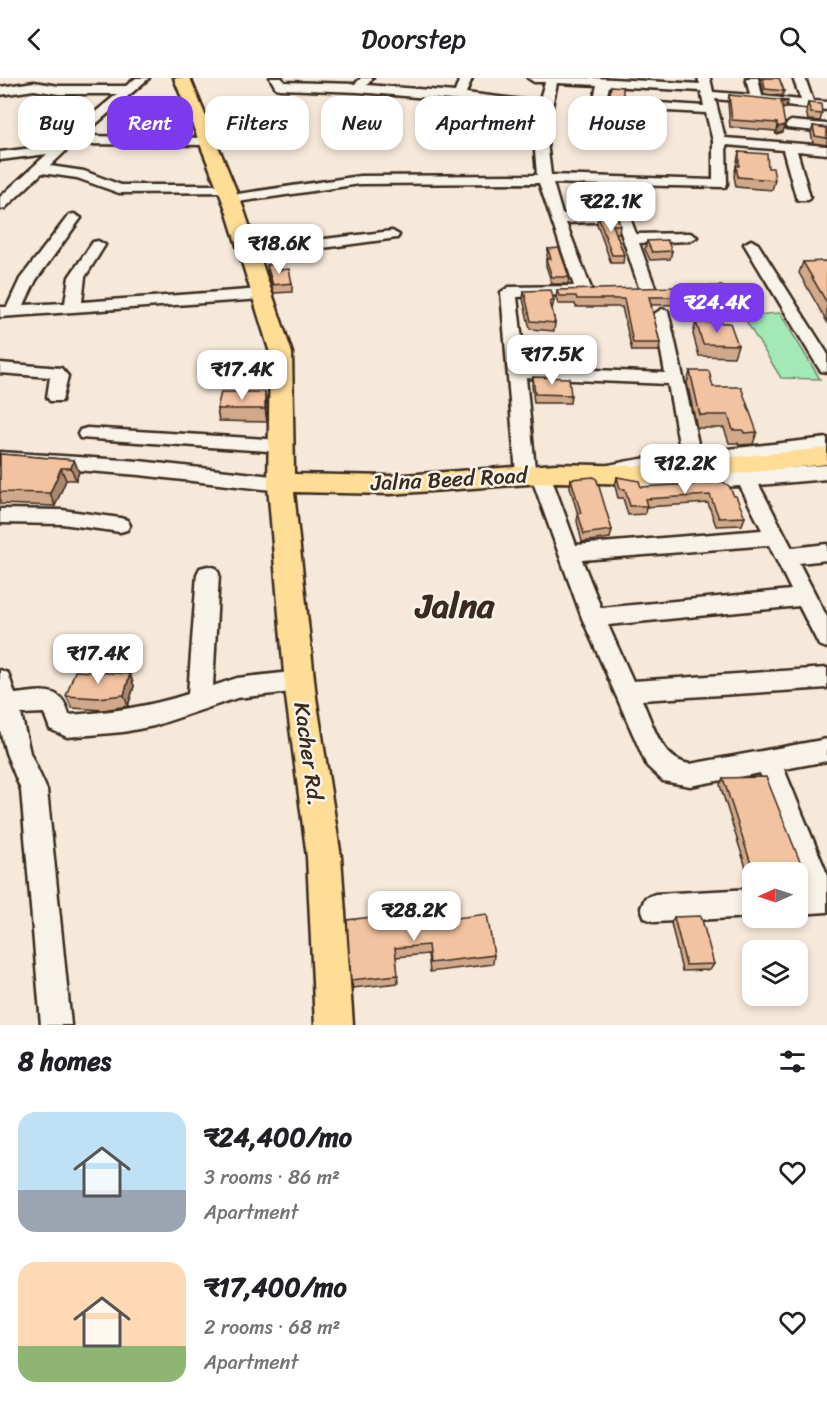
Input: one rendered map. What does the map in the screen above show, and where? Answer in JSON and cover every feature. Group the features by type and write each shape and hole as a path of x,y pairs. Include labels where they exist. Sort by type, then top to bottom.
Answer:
{"main road":[{"name":"Kacher Rd.","path":"182,78 205,133"},
{"name":"Kacher Rd.","path":"212,150 231,198 281,353 282,483 300,681 324,858 334,1025"},
{"name":"Jalna Beed Road","path":"282,483 390,485 533,474 661,473 827,456"}],"street":[{"path":"95,119 143,78"},
{"path":"276,78 282,85 459,96 466,78"},
{"path":"358,88 367,78"},
{"path":"412,93 418,78"},
{"path":"534,78 707,87 757,99 827,106"},
{"path":"752,78 757,99"},
{"path":"799,78 808,104"},
{"path":"0,91 40,80 59,90 128,90"},
{"path":"547,96 552,80"},
{"path":"601,96 604,82"},
{"path":"39,169 79,174 119,189 231,198 354,181 544,179 720,184 719,141 707,87"},
{"path":"667,107 713,110"},
{"path":"803,197 792,147 790,120 827,128"},
{"path":"719,141 827,150"},
{"path":"95,144 205,142"},
{"path":"0,156 35,150"},
{"path":"0,205 60,150"},
{"path":"541,150 544,179 584,291"},
{"path":"610,181 630,239 653,290 626,290"},
{"path":"558,219 622,216"},
{"path":"6,312 74,218"},
{"path":"249,254 392,235"},
{"path":"630,239 690,237"},
{"path":"751,244 827,367"},
{"path":"73,306 77,278 98,245"},
{"path":"605,291 509,292 516,372 533,474 571,553 593,618 656,758 672,773 690,775 827,750"},
{"path":"6,312 262,294"},
{"path":"662,314 692,459"},
{"path":"0,368 55,372 59,376 56,397"},
{"path":"516,372 675,379"},
{"path":"87,434 282,446"},
{"path":"609,474 623,467 827,444"},
{"path":"0,458 139,468 282,483"},
{"path":"609,474 651,483 747,480 827,472"},
{"path":"747,480 827,639"},
{"path":"0,516 62,517 120,525"},
{"path":"571,553 776,537"},
{"path":"787,556 827,552"},
{"path":"200,699 207,574"},
{"path":"593,618 807,597"},
{"path":"626,691 827,678"},
{"path":"56,1025 34,790 18,753 3,693 50,702 55,707 59,722 67,726 77,726 123,722 154,716 237,688 300,681"},
{"path":"768,760 816,899"},
{"path":"655,909 742,904"}],"green space":[{"path":"780,313 820,379 781,378 743,316"}],"building":[{"path":"763,78 779,78 784,91 765,89"},
{"path":"611,86 623,87 623,96 610,96"},
{"path":"729,95 788,101 781,102 785,125 778,127 777,123 732,120"},
{"path":"808,103 821,104 822,114 811,113"},
{"path":"813,126 827,128 827,138 815,136"},
{"path":"739,152 767,154 768,168 773,168 775,180 738,177 736,166 739,166"},
{"path":"617,215 620,225 613,225 624,255 612,255 598,216"},
{"path":"667,240 672,251 652,252 647,241"},
{"path":"559,248 569,277 552,277 546,259 551,259 548,249"},
{"path":"825,261 827,264 827,303 803,262"},
{"path":"280,264 281,270 289,269 292,283 273,285 267,265"},
{"path":"722,286 726,297 649,297 660,343 633,343 624,299 577,299 576,296 559,296 557,290"},
{"path":"551,290 554,301 550,301 555,323 531,321 524,291"},
{"path":"696,322 730,323 738,345 703,344"},
{"path":"690,371 709,371 713,387 741,387 757,432 744,433 743,430 733,430 728,415 700,415"},
{"path":"533,377 569,378 571,395 535,394"},
{"path":"221,392 265,392 265,409 217,409"},
{"path":"0,454 74,460 71,468 61,468 50,493 0,492"},
{"path":"594,477 597,480 612,530 584,534 578,513 581,513 571,479"},
{"path":"617,477 639,481 641,487 723,482 736,496 745,517 719,518 710,495 645,499 647,506 630,506 625,489 620,489"},
{"path":"75,671 130,674 124,695 98,698 66,696"},
{"path":"766,777 800,862 750,862 723,778"},
{"path":"397,914 409,924 487,914 494,955 430,963 428,945 395,948 398,975 351,980 347,920"},
{"path":"701,916 714,964 686,965 674,917"}],"district":[{"name":"Jalna","path":"455,606"}]}
